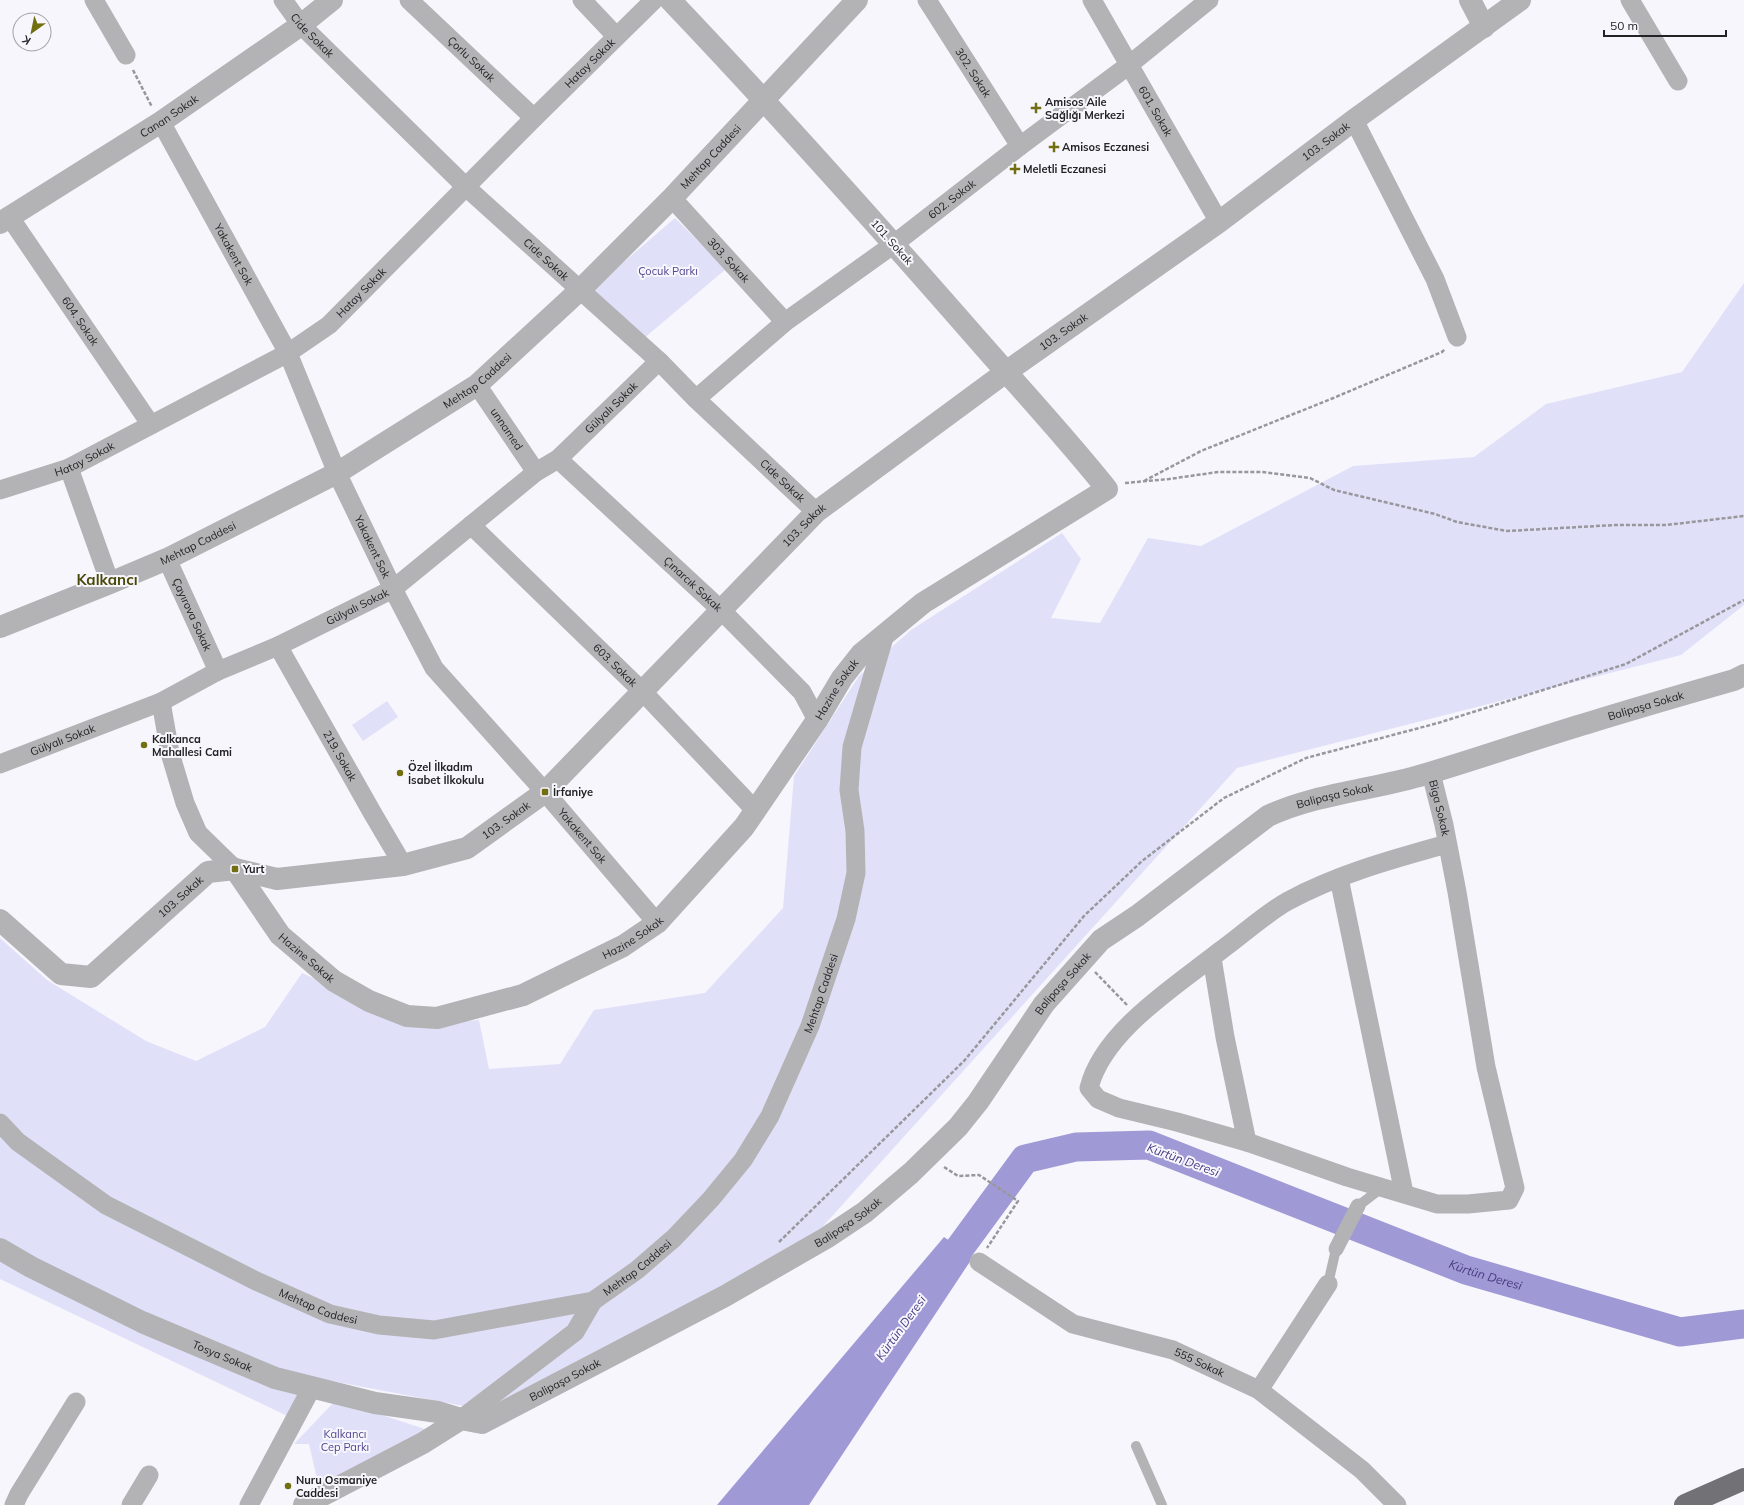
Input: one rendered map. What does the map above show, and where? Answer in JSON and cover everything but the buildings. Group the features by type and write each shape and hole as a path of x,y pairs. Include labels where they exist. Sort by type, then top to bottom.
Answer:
{"highway":[{"path":"1685,1505 1744,1479"}],"street":[{"path":"95,0 126,55"},
{"name":"Cide Sokak","path":"283,0 301,25 466,188 581,289 659,361 696,399 816,512"},
{"name":"Canan Sokak","path":"4,220 161,122 301,25 332,0"},
{"name":"Çorlu Sokak","path":"409,0 534,118"},
{"path":"582,0 616,36"},
{"name":"Hatay Sokak","path":"0,490 69,468 288,352 328,325 616,36 654,0"},
{"name":"101. Sokak","path":"670,0 765,100 894,244 1074,448 1107,489"},
{"name":"Mehtap Caddesi","path":"0,627 167,559 337,472 477,385 581,289 672,198 857,0"},
{"name":"302. Sokak","path":"926,0 1020,146"},
{"name":"601. Sokak","path":"1092,0 1219,222"},
{"name":"602. Sokak","path":"696,399 785,322 894,244 1129,64 1209,0"},
{"path":"1470,0 1484,27"},
{"name":"103. Sokak","path":"0,920 61,974 91,976 208,872 236,869 278,879 404,865 467,848 545,792 816,512 1006,372 1219,222 1354,120 1520,0"},
{"path":"1630,0 1678,81"},
{"path":"1354,120 1435,279 1457,337"},
{"name":"Yakakent Sok","path":"161,122 288,352 337,472 393,589 434,668 545,792 657,923"},
{"name":"303. Sokak","path":"672,198 785,322"},
{"name":"604. Sokak","path":"4,220 151,425"},
{"name":"Gülyalı Sokak","path":"0,764 161,702 218,671 278,646 393,589 536,472 558,459 659,361"},
{"name":"unnamed","path":"477,385 536,472"},
{"name":"Çınarcık Sokak","path":"558,459 721,610 802,692 817,720"},
{"path":"69,468 110,583"},
{"name":"Hazine Sokak","path":"161,702 170,753 185,803 198,833 236,869 280,935 334,981 369,1001 407,1016 437,1018 522,996 623,946 657,923 744,827 817,720 842,678 861,654 923,603 1107,489"},
{"name":"603. Sokak","path":"471,525 643,692 755,810"},
{"name":"Çayırova Sokak","path":"167,559 218,671"},
{"name":"Mehtap Caddesi","path":"0,1123 18,1142 106,1205 256,1281 330,1314 379,1325 434,1330 594,1302 637,1270 674,1238 712,1199 738,1165 770,1116 810,1026 846,920 856,873 855,831 849,790 852,747 885,634"},
{"name":"219. Sokak","path":"278,646 372,814 404,865"},
{"name":"Balipaşa Sokak","path":"461,1419 482,1423 725,1296 826,1238 865,1212 911,1173 958,1127 982,1096 1044,1004 1101,940 1143,911 1268,816 1288,806 1431,772 1507,750 1587,723 1734,680 1744,675"},
{"name":"Biga Sokak","path":"1404,1193 1437,1204 1468,1204 1509,1200 1515,1188 1486,1067 1457,892 1431,772"},
{"path":"1339,878 1404,1193 1347,1177 1247,1142 1177,1122 1119,1108 1098,1099 1089,1088 1092,1076 1111,1044 1148,1006 1287,901 1339,878 1373,865 1447,844"},
{"path":"1212,958 1218,999 1247,1142"},
{"path":"1336,1249 1358,1206"},
{"name":"Tosya Sokak","path":"0,1249 31,1267 142,1322 275,1378 375,1403 438,1412 461,1419"},
{"name":"555 Sokak","path":"979,1262 1074,1324 1173,1350 1259,1390 1362,1470 1397,1505"},
{"path":"1259,1390 1328,1284"},
{"path":"304,1505 423,1443 461,1419 574,1332 594,1302"},
{"path":"249,1505 312,1387"},
{"path":"14,1505 19,1494 76,1402"},
{"path":"131,1505 149,1475"}],"lane":[{"path":"1358,1206 1383,1187"},
{"path":"1328,1284 1336,1249"},
{"path":"1136,1446 1162,1505"}],"path":[{"path":"126,55 146,96 161,122"},
{"path":"1142,482 1201,450 1331,399 1442,352 1457,337"},
{"path":"1107,489 1120,484 1218,472 1263,472 1310,478 1334,490 1435,514 1457,522 1507,531 1615,525 1666,525 1744,516"},
{"path":"1083,960 1138,1016"},
{"path":"946,1170 958,1176 979,1176 1018,1201 979,1262"}],"green space":[{"name":"Çocuk Parkı","path":"675,218 726,269 643,339 590,291"},
{"path":"1744,283 1744,605 1681,655 1237,768 816,1234 490,1411 321,1379 302,1423 0,1279 0,938 47,980 146,1041 196,1061 265,1027 302,973 418,1025 479,1020 489,1069 560,1064 594,1010 705,993 783,908 794,776 859,676 911,630 1062,533 1081,559 1051,618 1100,623 1148,538 1201,546 1353,466 1474,457 1546,404 1682,372"},
{"path":"387,701 398,717 363,741 352,725"},
{"name":"Kalkancı Cep Parkı","path":"336,1400 431,1431 320,1492 309,1444 294,1444"}],"water":[{"path":"944,1237 973,1257 809,1505 717,1505"}],"waterway":[{"name":"Kürtün Deresi","path":"937,1279 1025,1159 1076,1147 1149,1145 1466,1270 1680,1332 1744,1324"}],"place":[{"name":"Amisos Aile Sağlığı Merkezi","path":"1036,108"},
{"name":"Amisos Eczanesi","path":"1054,147"},
{"name":"Meletli Eczanesi","path":"1015,169"},
{"name":"Kalkanca Mahallesi Cami","path":"144,745"},
{"name":"Özel İlkadım İsabet İlkokulu","path":"400,773"},
{"name":"İrfaniye","path":"545,792"},
{"name":"Yurt","path":"235,869"},
{"name":"Nuru Osmaniye Caddesi","path":"288,1486"}],"district":[{"name":"Kalkancı","path":"107,580"}]}
